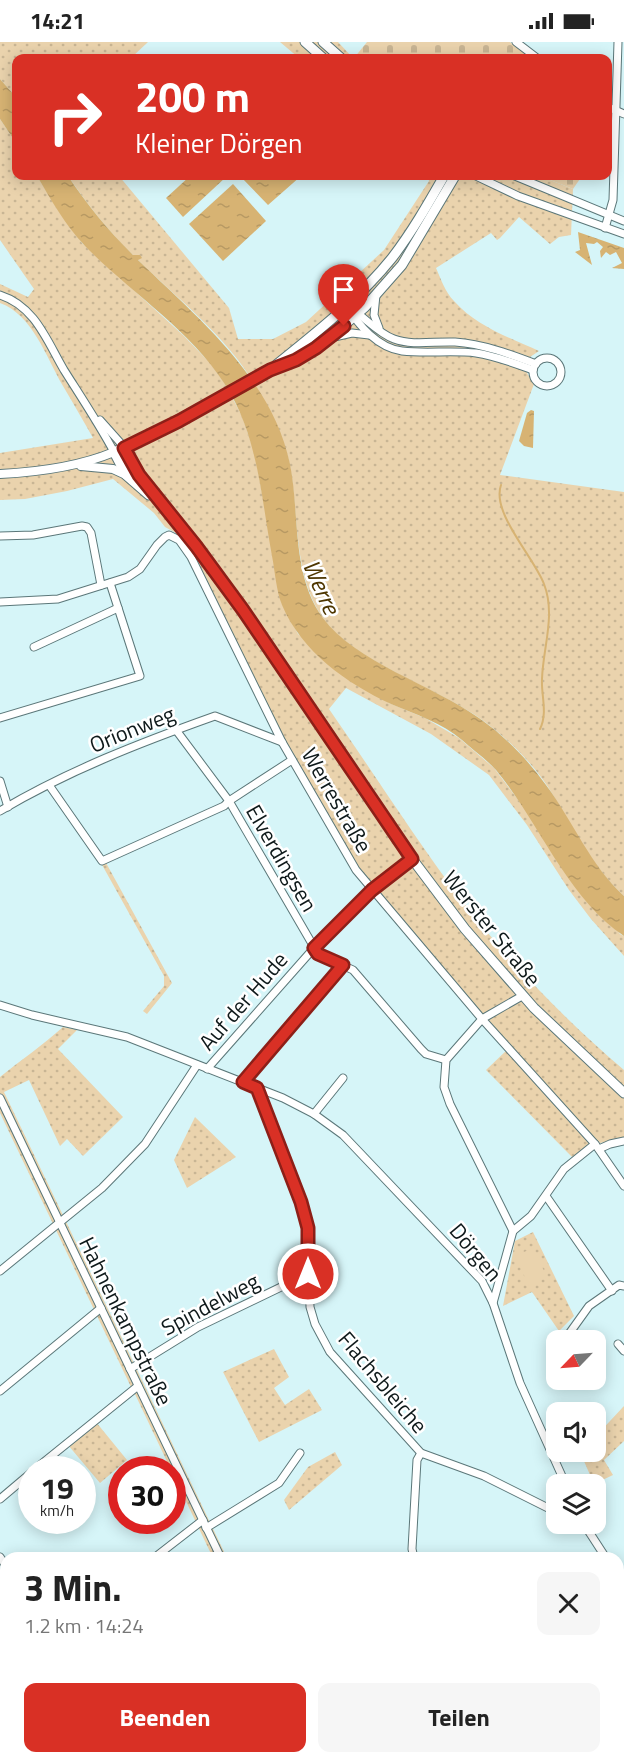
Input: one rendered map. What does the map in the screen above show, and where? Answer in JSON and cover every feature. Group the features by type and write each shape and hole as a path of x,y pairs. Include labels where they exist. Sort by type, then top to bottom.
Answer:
{"main road":[{"path":"305,42 318,54"},
{"path":"323,42 336,54"},
{"path":"270,370 347,306 392,258 442,180"},
{"path":"114,452 210,405 270,370 296,360 328,339 376,296 402,265 453,180"},
{"name":"Werster Straße","path":"124,448 139,475 196,546 243,610 412,859 465,929 522,996 624,1093"},
{"name":"Werster Straße","path":"114,452 126,475 163,506"}],"street":[{"path":"516,42 532,54"},
{"path":"605,228 613,200 618,42"},
{"path":"612,108 624,114"},
{"path":"484,180 518,196 624,234"},
{"path":"525,180 624,221"},
{"path":"0,295 18,304 40,327 114,452 72,466 0,474"},
{"path":"376,296 374,315 380,330"},
{"path":"347,306 372,336 401,351 476,353 535,367 478,345 454,342 405,342 394,339 356,316"},
{"path":"328,339 352,333 372,336"},
{"path":"92,412 124,448"},
{"path":"72,466 113,469 126,475"},
{"path":"0,536 33,535 87,527 91,533 101,585"},
{"name":"Werrestraße","path":"110,583 128,577 140,569 165,537 173,536 179,540 191,557 282,742 356,870 482,1019 597,1147 624,1186"},
{"path":"0,602 58,599 110,583 140,676 0,718"},
{"path":"34,647 118,608"},
{"name":"Orionweg","path":"0,812 49,785 113,755 215,716 282,742"},
{"name":"Elverdingsen","path":"176,730 229,801 318,954 353,970 426,1054 446,1060"},
{"path":"49,785 102,861 224,806 292,759"},
{"path":"0,781 8,807"},
{"name":"Auf der Hude","path":"207,1069 314,948 372,890 412,859"},
{"path":"243,1082 343,965"},
{"path":"513,1231 450,1104 444,1087 446,1060 482,1019 522,996"},
{"name":"Dörgen","path":"0,1005 32,1015 127,1037 243,1082 314,1113 343,1135 482,1281 493,1303 520,1383 561,1474"},
{"name":"Auf der Hude","path":"0,1271 102,1188 145,1144 196,1065"},
{"path":"314,1113 343,1078"},
{"name":"Flachsbleiche","path":"257,1088 301,1202 308,1228 309,1302 315,1324 330,1352 420,1453 484,1476 546,1507"},
{"name":"Hahnenkampstraße","path":"0,1098 218,1552"},
{"path":"493,1303 513,1231 531,1216 564,1169 597,1147 624,1141"},
{"path":"546,1196 612,1291"},
{"name":"Spindelweg","path":"130,1369 198,1327 308,1274"},
{"path":"572,1330 589,1306 619,1285 624,1286"},
{"path":"0,1391 101,1308"},
{"path":"618,1344 624,1351"},
{"path":"52,1456 138,1386"},
{"path":"206,1528 279,1483 300,1453"},
{"path":"412,1552 417,1460 420,1453"},
{"path":"0,1498 18,1483"},
{"path":"162,1552 203,1520"},
{"path":"590,1534 602,1552"}],"green space":[{"path":"0,42 148,42 135,54 12,54 12,92 0,79"},
{"path":"280,42 338,42 349,54 294,54"},
{"path":"367,42 510,42 526,54 357,54"},
{"path":"0,119 12,137 12,180 39,180 82,243 184,336 210,363 225,384 242,416 255,454 282,604 298,634 389,703 425,718 459,738 494,768 620,934 624,936 624,956 569,890 527,825 489,775 431,734 346,688 329,709 443,875 517,967 558,1010 624,1070 624,1138 600,1143 596,1140 572,1157 486,1070 508,1049 357,869 288,749 194,554 176,533 165,527 154,513 113,479 25,499 0,500 0,453 93,438 38,338 21,317 0,303 0,284 28,297 34,289 0,240"},
{"path":"71,180 122,180 229,308 238,339 273,339 306,322 384,250 429,180 550,180 573,189 571,235 559,237 550,244 519,217 497,240 491,233 436,268 448,294 472,318 539,351 530,357 527,373 534,384 500,475 624,492 624,896 592,858 541,777 507,740 460,706 373,660 336,633 323,618 306,583 288,456 278,428 259,392 247,372 218,337 134,256 91,207"},
{"path":"550,180 579,180 573,189"},
{"path":"105,861 172,983 147,1014 143,1011 164,986 164,976 101,863"},
{"path":"63,1027 77,1030 58,1049 123,1117 83,1156 67,1139 60,1146 29,1080 4,1092 178,1456 164,1456 134,1392 96,1422 124,1456 108,1456 108,1476 100,1483 96,1478 96,1456 77,1456 68,1445 53,1456 48,1456 131,1387 0,1113 0,1077"},
{"path":"195,1117 236,1157 187,1188 174,1160"},
{"path":"533,1232 574,1316 560,1330 532,1292 503,1306 515,1241"},
{"path":"533,1248 547,1277 529,1286 515,1256"},
{"path":"274,1349 289,1377 274,1388 285,1405 309,1389 322,1410 259,1442 223,1372"},
{"path":"624,1406 624,1441 606,1458 606,1425"},
{"path":"335,1452 342,1465 289,1510 284,1500 308,1467"},
{"path":"584,1462 605,1462 613,1475 606,1478 606,1474 590,1474"},
{"path":"186,1472 224,1552 210,1552 186,1501"}],"water":[{"path":"0,79 12,92 12,137 0,119"},
{"path":"39,180 71,180 115,236 133,255 140,255 142,258 138,260 208,327 250,377 281,433 293,483 301,564 313,601 323,618 354,648 460,706 507,740 539,775 601,871 624,896 624,936 586,901 512,791 488,762 446,729 374,696 342,676 313,651 301,637 280,599 257,466 244,423 224,383 210,363 177,328 85,246 59,212"},
{"path":"186,180 223,180 183,217 166,198"},
{"path":"244,180 296,180 268,205"},
{"path":"233,184 266,221 223,261 189,224"},
{"path":"578,232 624,248 624,269 612,268 622,263 616,252 610,255 606,252 601,258 600,251 603,247 597,242 586,243 592,265 575,252 580,250"},
{"path":"534,411 533,448 524,446 519,441 527,413"}],"waterway":[{"path":"501,485 502,508 515,535 539,573 549,607 542,679 544,717 540,729"}],"route":[{"path":"308,1274 308,1228 301,1202 257,1088 243,1082 343,965 318,954 314,948 372,890 412,859 243,610 196,546 139,475 124,448 179,421 270,370 296,360 344,326"}],"water label":[{"name":"Werre","path":"321,587"}]}
